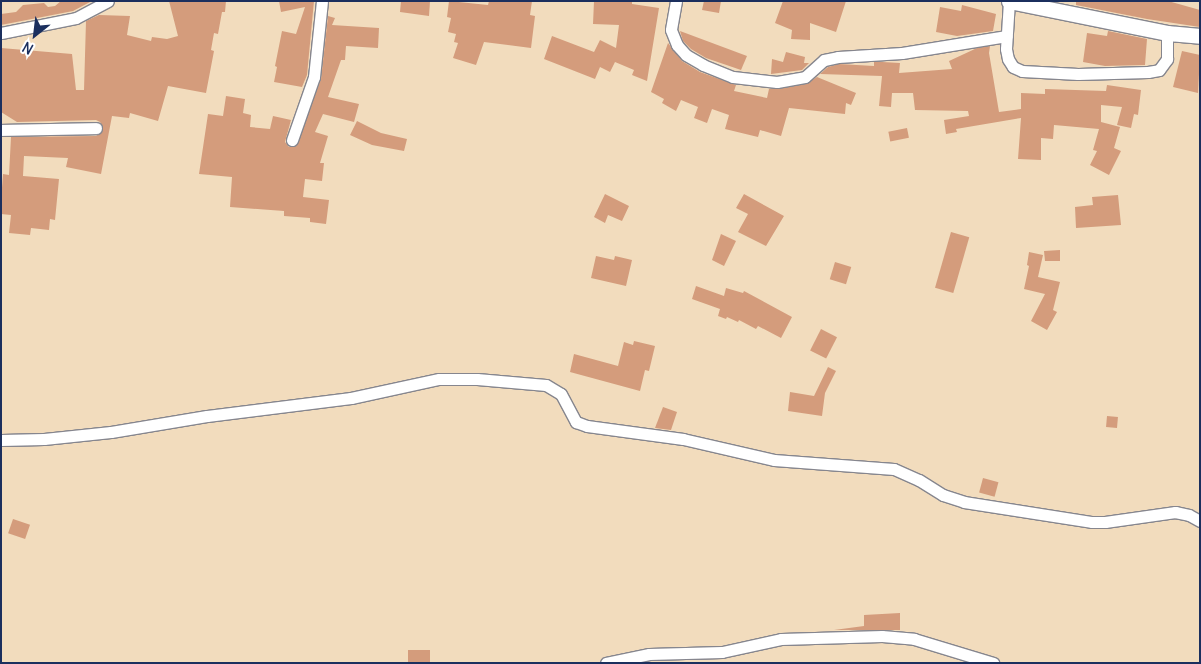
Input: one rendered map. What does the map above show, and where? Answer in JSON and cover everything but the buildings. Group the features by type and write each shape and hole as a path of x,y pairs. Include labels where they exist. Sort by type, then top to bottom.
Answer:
{"main road":[{"path":"1009,1 1167,33 1200,36"}],"street":[{"path":"1,33 76,18 108,1"},
{"path":"292,140 314,77 322,1"},
{"path":"676,1 671,30 677,45 686,55 703,65 733,76 777,82 805,77 824,60 838,57 902,52 1007,36"},
{"path":"1009,1 1008,59 1013,67 1032,73 1078,74 1160,70 1166,59 1167,33"},
{"path":"1,130 96,128"},
{"path":"1,440 44,439 111,432 208,416 351,398 439,379 477,379 546,385 562,394 576,422 587,426 682,439 774,460 894,469 919,480 943,495 964,502 1092,522 1105,522 1175,512 1189,515 1200,521"},
{"path":"606,663 649,654 722,652 781,639 882,636 914,639 993,663"}]}
